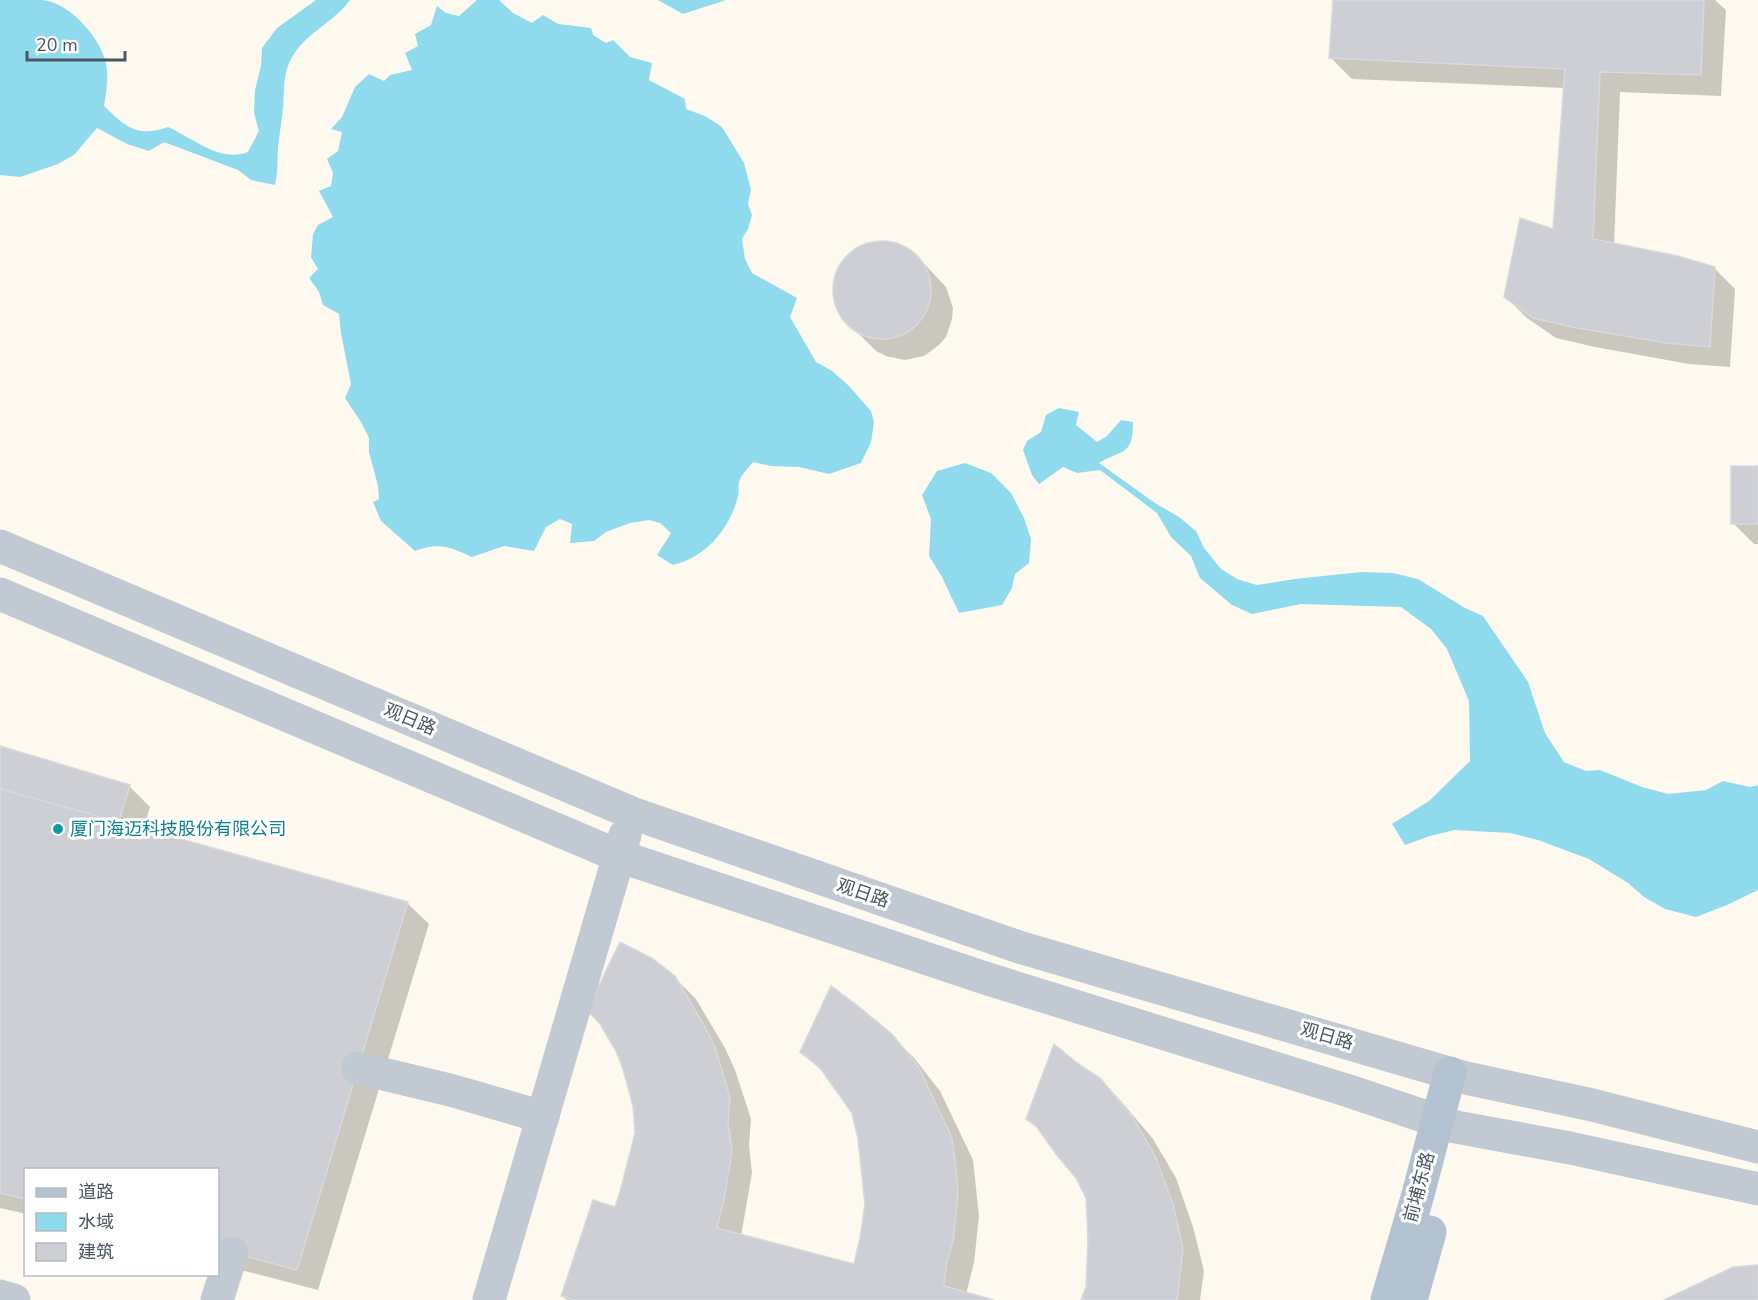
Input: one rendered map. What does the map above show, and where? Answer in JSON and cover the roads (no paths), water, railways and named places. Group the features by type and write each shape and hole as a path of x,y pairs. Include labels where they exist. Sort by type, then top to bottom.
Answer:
{"main road":[{"name":"前埔东路","path":"1411,1300 1438,1203 1447,1124 1458,1075"},
{"name":"前埔东路","path":"1387,1300 1447,1124"}],"street":[{"name":"观日路","path":"0,547 632,813 1019,947 1458,1075 1588,1104 1758,1148"},
{"path":"0,594 619,856 987,979 1350,1090 1447,1124 1758,1189"},
{"path":"489,1300 632,813"},
{"path":"358,1068 450,1090 543,1117"},
{"path":"217,1300 232,1253"},
{"path":"0,1296 15,1300"}],"water":[{"path":"0,0 43,0 64,8 75,16 93,36 105,58 107,79 104,106 126,125 140,131 168,127 217,152 238,155 248,152 259,131 254,113 255,90 261,66 262,48 277,28 316,0 350,0 300,46 290,61 285,80 275,185 251,180 238,170 164,142 149,151 127,144 97,128 74,155 58,164 20,177 0,175"},
{"path":"477,0 499,0 513,13 532,23 543,15 558,24 591,28 593,35 606,43 613,40 630,57 652,63 649,80 685,99 686,109 705,116 722,127 744,163 751,190 748,204 752,215 742,239 745,259 752,273 797,298 790,317 816,362 832,371 848,385 871,411 874,422 871,442 861,463 829,474 799,467 771,466 753,462 740,479 734,508 723,530 715,540 696,555 673,565 657,555 671,533 660,523 649,520 630,523 606,532 594,541 570,543 572,524 560,519 546,527 534,551 504,546 472,557 438,546 415,551 381,521 373,502 379,499 369,452 369,438 345,398 351,384 339,314 323,305 319,292 309,278 318,269 311,257 313,234 318,225 333,217 319,191 331,186 333,173 327,159 338,151 342,132 331,129 342,117 355,87 369,74 384,81 390,75 412,70 405,53 418,46 415,34 431,25 437,6 446,13 459,16"},
{"path":"658,0 726,0 683,14"},
{"path":"1059,408 1079,412 1076,425 1097,442 1107,436 1121,420 1133,422 1133,433 1129,446 1099,463 1196,531 1204,548 1221,569 1237,579 1257,585 1361,572 1393,573 1418,579 1465,608 1483,616 1528,682 1545,733 1564,762 1586,771 1600,770 1642,787 1668,794 1706,790 1723,781 1750,787 1758,785 1758,890 1696,917 1665,909 1589,859 1538,840 1510,833 1455,830 1405,845 1392,824 1429,801 1470,761 1469,701 1447,649 1431,629 1401,607 1301,604 1252,614 1232,605 1200,578 1191,556 1171,537 1157,513 1100,470 1077,473 1063,467 1039,484 1032,475 1023,450 1027,441 1041,432 1046,415"},
{"path":"965,463 991,473 1011,493 1024,518 1031,539 1029,563 1015,574 1012,588 1002,605 959,613 929,556 931,519 922,495 937,471"}],"place":[{"name":"厦门海迈科技股份有限公司","path":"58,829"}]}
